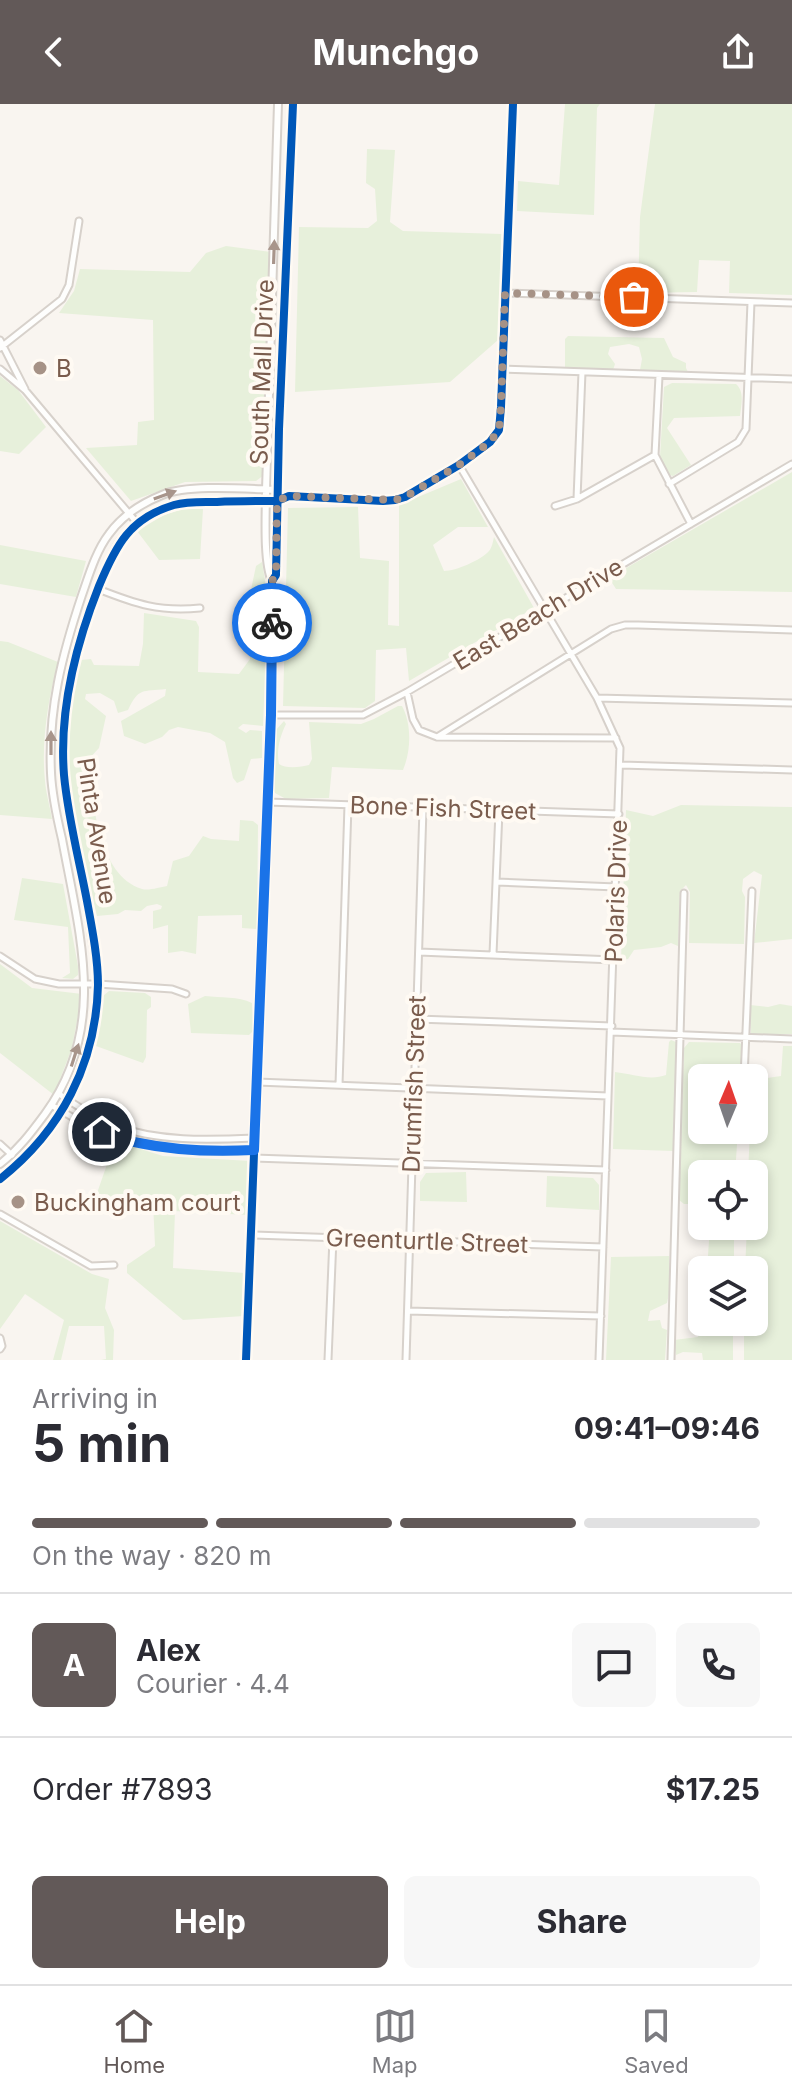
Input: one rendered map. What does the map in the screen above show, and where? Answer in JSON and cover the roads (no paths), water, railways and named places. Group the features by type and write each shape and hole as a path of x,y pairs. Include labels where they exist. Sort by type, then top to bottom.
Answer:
{"street":[{"name":"South Mall Drive","path":"246,1360 271,715 272,581 269,575 266,490 278,104"},
{"name":"South Mall Drive","path":"272,581 276,575 293,104"},
{"path":"277,490 289,496 395,500 459,465 490,442 499,430 513,104"},
{"path":"25,390 1,344 62,299 69,285 79,221"},
{"path":"505,293 792,303"},
{"path":"669,484 738,442 746,429 751,302"},
{"path":"0,369 25,390 137,523"},
{"path":"503,369 792,379"},
{"path":"577,499 582,372"},
{"path":"659,376 655,455 691,524"},
{"path":"268,429 279,429"},
{"path":"555,506 577,499 655,455"},
{"name":"East Beach Drive","path":"271,715 363,715 792,464"},
{"name":"Polaris Drive","path":"459,465 597,698 620,748 599,1360"},
{"name":"Pinta Avenue","path":"0,1164 12,1155 59,1094 78,1047 86,984 51,776 51,732 56,683 72,624 101,547 113,529 129,514 173,491 277,490"},
{"path":"277,501 289,496"},
{"name":"Pinta Avenue","path":"0,1179 19,1164 69,1101 89,1049 98,984 88,905 64,774 64,731 70,684 98,589 118,544 137,523 164,509 187,502 277,501"},
{"path":"98,589 139,606 182,610 200,608"},
{"path":"437,737 611,629 625,625 792,630"},
{"path":"407,692 413,719 419,730 437,737 617,738"},
{"path":"597,698 792,703"},
{"path":"621,765 792,770"},
{"path":"51,776 64,774"},
{"name":"Bone Fish Street","path":"267,802 619,814"},
{"path":"339,1085 348,805"},
{"name":"Drumfish Street","path":"406,1360 423,808"},
{"path":"493,954 499,811"},
{"path":"496,882 616,887"},
{"path":"745,1064 752,891"},
{"path":"671,1360 684,893"},
{"path":"419,952 614,960"},
{"path":"0,956 35,979 59,984 172,989 186,994"},
{"path":"417,1019 792,1039"},
{"path":"257,1082 608,1096"},
{"path":"59,1094 100,1119 136,1132 214,1140 255,1138"},
{"path":"51,1105 95,1129 137,1143 213,1153 254,1150"},
{"path":"95,1129 100,1119"},
{"path":"213,1153 214,1140"},
{"path":"0,1144 12,1155"},
{"path":"254,1158 606,1170"},
{"path":"0,1214 91,1266 114,1265"},
{"name":"Greenturtle Street","path":"251,1235 603,1247"},
{"path":"328,1360 333,1238"},
{"path":"408,1311 601,1316"},
{"path":"0,1338 0,1349"}],"place":[{"name":"B","path":"40,368"},
{"name":"Buckingham court","path":"18,1202"}]}
